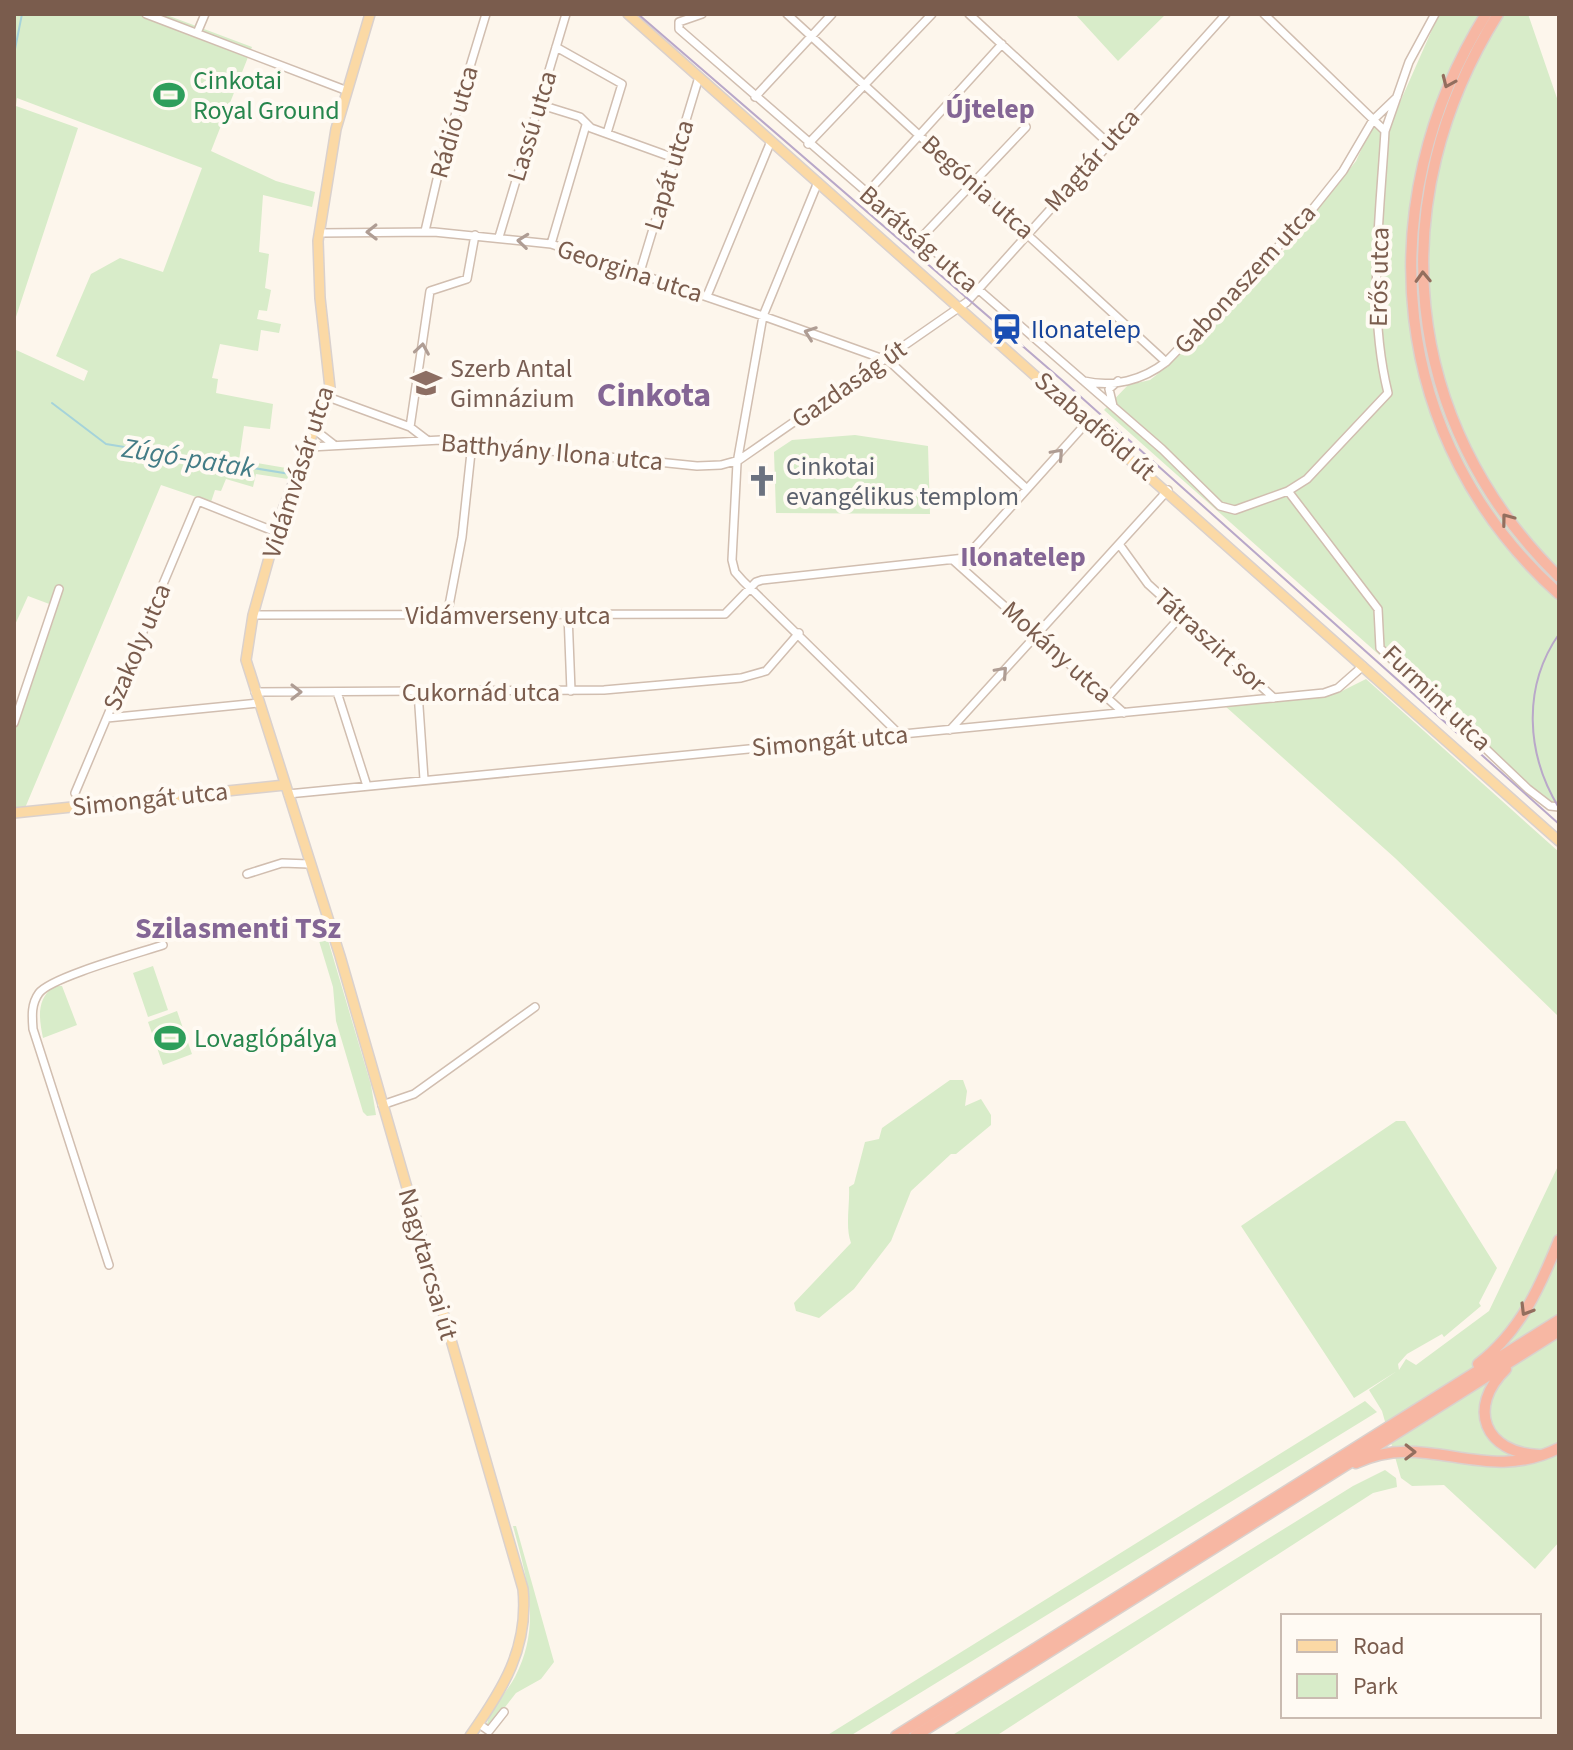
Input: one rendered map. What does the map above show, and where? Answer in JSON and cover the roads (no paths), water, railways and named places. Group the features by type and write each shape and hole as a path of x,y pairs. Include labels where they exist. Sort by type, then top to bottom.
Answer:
{"highway":[{"path":"1486,14 1447,85 1423,155 1410,250 1415,331 1430,396 1461,470 1505,538 1559,594"},
{"path":"1498,14 1459,86 1433,165 1422,244 1425,310 1432,356 1445,401 1472,463 1509,522 1559,577"},
{"path":"1454,1385 1492,1353 1519,1322 1559,1240"},
{"path":"896,1736 1559,1320"},
{"path":"915,1736 1559,1331"},
{"path":"1528,1350 1492,1384 1485,1404 1485,1420 1503,1447 1521,1454 1541,1455"},
{"path":"1312,1486 1361,1461 1394,1452 1414,1451 1504,1464 1527,1462 1559,1448"}],"main road":[{"name":"Vidámvásár utca","path":"286,790 246,655 253,615 276,532 328,397 330,378 320,298 319,233 345,90 370,14"},
{"name":"Szabadföld út","path":"628,14 1168,490 1559,841"},
{"name":"Simongát utca","path":"14,813 286,790"},
{"name":"Nagytarcsai út","path":"286,790 382,1105 523,1589 524,1630 520,1650 504,1684 470,1736"}],"street":[{"path":"146,14 345,90"},
{"path":"197,33 205,14"},
{"name":"Rádió utca","path":"425,231 441,162 486,14"},
{"name":"Lassú utca","path":"499,237 566,14"},
{"path":"680,20 702,14"},
{"name":"Begónia utca","path":"787,14 1166,362"},
{"path":"755,97 832,14"},
{"path":"808,144 932,14"},
{"path":"969,14 1107,142"},
{"name":"Magtár utca","path":"959,307 1226,14"},
{"path":"1264,14 1385,131 1409,62 1435,14"},
{"name":"Barátság utca","path":"680,20 755,97 808,144 1082,380 1220,506 1235,510"},
{"path":"866,194 1002,44"},
{"path":"556,47 622,84 607,133"},
{"name":"Lapát utca","path":"640,272 699,77"},
{"name":"Gabonaszem utca","path":"1082,380 1118,381 1148,376 1166,362 1303,221 1343,171 1373,120 1397,97"},
{"path":"538,104 580,117 586,125 674,158"},
{"path":"551,244 586,125"},
{"path":"919,240 1026,127"},
{"name":"Erős utca","path":"1235,510 1288,491 1307,479 1388,393 1380,362 1377,265 1385,131"},
{"path":"707,296 771,141"},
{"path":"818,182 763,316 739,460 732,560 735,572 898,733"},
{"name":"Georgina utca","path":"319,233 425,231 551,244 640,272 883,359"},
{"path":"410,427 430,291 467,279 475,235"},
{"name":"Gazdaság út","path":"739,460 959,307"},
{"path":"883,359 1027,489"},
{"path":"1115,409 1108,394 1118,381"},
{"name":"Batthyány Ilona utca","path":"328,397 410,427 427,440 697,466 721,465 739,460"},
{"path":"751,587 762,580 965,558 1089,420"},
{"path":"315,430 335,445"},
{"path":"310,447 427,440"},
{"path":"447,616 462,537 472,443"},
{"path":"950,730 1168,490"},
{"name":"Furmint utca","path":"1288,491 1378,609 1380,648 1528,789 1550,806 1559,807"},
{"name":"Szakoly utca","path":"75,793 198,501 276,532"},
{"name":"Tátraszirt sor","path":"1119,544 1148,584 1274,698"},
{"name":"Mokány utca","path":"954,561 1124,713"},
{"name":"Vidámverseny utca","path":"253,615 725,614 751,587"},
{"path":"14,723 59,589"},
{"path":"568,614 571,691"},
{"path":"1108,697 1182,615"},
{"name":"Cukornád utca","path":"255,692 571,691 706,681 766,671 799,633"},
{"name":"Simongát utca","path":"286,790 367,786 632,762 898,733 1324,693 1338,688 1363,666"},
{"path":"337,692 367,786"},
{"path":"418,692 424,779"},
{"path":"107,718 258,703"},
{"path":"247,874 282,863 309,864"},
{"path":"109,1265 33,1029 33,1007 41,990 59,981 163,945"},
{"path":"382,1105 414,1094 535,1007"},
{"path":"479,1724 489,1731 504,1712"}],"waterway":[{"path":"14,54 22,14"},
{"name":"Zúgó-patak","path":"52,403 106,444 290,474"}],"tram line":[{"path":"638,14 1063,381 1559,824"},
{"path":"1559,634 1539,676 1533,721 1540,765 1559,808"}],"place":[{"name":"Cinkotai Royal Ground","path":"169,95"},
{"name":"Ilonatelep","path":"1007,329"},
{"name":"Szerb Antal Gimnázium","path":"426,383"},
{"name":"Cinkotai evangélikus templom","path":"762,481"},
{"name":"Lovaglópálya","path":"170,1038"}],"district":[{"name":"Újtelep","path":"990,109"},
{"name":"Cinkota","path":"654,395"},
{"name":"Ilonatelep","path":"1023,557"},
{"name":"Szilasmenti TSz","path":"238,928"}]}
